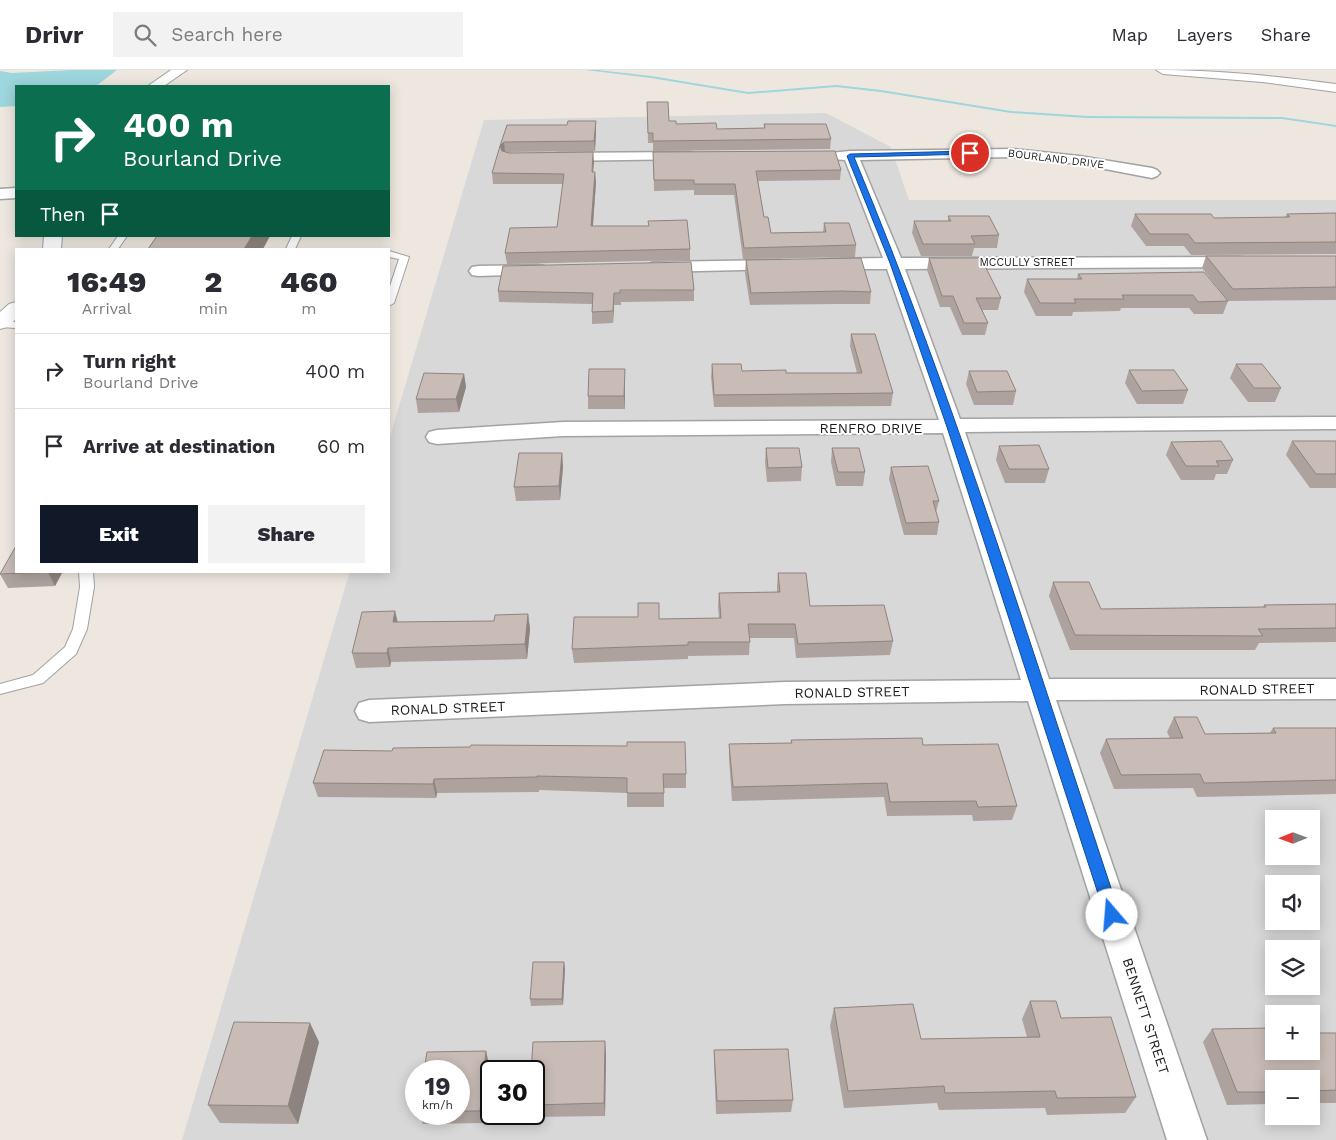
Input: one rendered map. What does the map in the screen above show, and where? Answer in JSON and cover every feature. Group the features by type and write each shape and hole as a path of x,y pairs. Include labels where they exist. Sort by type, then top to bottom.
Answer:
{"street":[{"path":"157,85 180,70"},
{"path":"1163,70 1262,78 1336,88"},
{"name":"BOURLAND DRIVE","path":"821,156 1013,153 1079,160 1152,173"},
{"path":"539,157 704,156"},
{"name":"BENNETT STREET","path":"850,156 894,263 952,427 1187,1140"},
{"path":"0,194 15,193"},
{"name":"MCCULLY STREET","path":"815,264 1258,262"},
{"path":"637,268 795,265"},
{"path":"478,271 558,269"},
{"path":"0,323 15,309"},
{"name":"RENFRO DRIVE","path":"437,437 563,429 1336,423"},
{"name":"RONALD STREET","path":"369,711 785,693 1336,689"}],"lane":[{"path":"114,248 122,237"},
{"path":"390,254 404,257 390,300"},
{"path":"0,323 15,325"},
{"path":"0,689 38,679 71,650 80,629 87,587 86,573"}],"shaded area":[{"path":"826,113 891,147 909,200 1336,200 1336,1140 182,1140 349,573 390,573 390,437 484,120"}],"water":[{"path":"117,70 97,85 15,85 15,106 0,107 0,71 12,73"}],"building":[{"path":"647,102 668,102 669,121 676,121 676,124 716,123 717,129 765,128 764,124 826,124 831,139 653,141 653,133 648,133"},
{"path":"568,121 596,121 594,141 504,142 500,146 507,125 567,125"},
{"path":"500,146 502,151 509,153 593,152 592,172 595,172 591,226 649,226 648,221 687,220 690,249 505,253 510,228 557,227 564,174 492,173"},
{"path":"835,151 841,170 756,171 764,217 768,217 771,233 826,232 824,223 849,223 856,245 744,248 735,184 694,184 694,180 654,180 653,152"},
{"path":"1336,213 1336,242 1195,243 1188,234 1150,234 1135,214 1211,214 1214,218 1290,217 1287,214"},
{"path":"948,216 989,216 999,235 971,236 975,244 923,244 914,221 951,221"},
{"path":"156,237 251,237 245,248 149,248"},
{"path":"1206,256 1336,256 1336,287 1233,289"},
{"path":"861,258 871,292 751,293 746,260"},
{"path":"929,258 981,258 1001,298 976,298 988,323 964,323 953,296 942,296"},
{"path":"691,262 694,290 620,290 620,293 614,293 613,311 592,312 593,293 498,291 503,266"},
{"path":"1204,272 1228,301 1198,302 1193,295 1122,295 1124,299 1074,299 1076,303 1040,303 1027,279 1082,279 1078,274"},
{"path":"851,334 875,334 893,393 714,395 712,364 741,364 742,371 786,370 786,373 862,373"},
{"path":"1236,364 1262,364 1281,388 1254,388"},
{"path":"589,369 625,369 624,396 588,396"},
{"path":"1129,370 1174,370 1188,390 1142,391"},
{"path":"969,371 1007,371 1016,391 977,392"},
{"path":"424,373 464,374 456,399 416,399"},
{"path":"1221,441 1233,460 1216,461 1219,466 1186,466 1171,442"},
{"path":"1292,441 1336,441 1336,474 1316,474"},
{"path":"1039,445 1049,469 1009,469 999,446"},
{"path":"766,448 799,448 802,467 768,468"},
{"path":"832,448 859,448 865,472 838,472"},
{"path":"519,453 562,453 559,486 514,487"},
{"path":"928,466 939,501 933,501 939,522 906,523 891,467"},
{"path":"15,548 15,573 24,573 0,574"},
{"path":"778,573 806,573 810,606 884,605 893,641 798,644 795,624 748,624 750,642 688,642 688,645 572,649 574,617 638,617 638,603 659,603 659,619 721,618 719,593 780,592"},
{"path":"1053,582 1089,582 1101,609 1266,607 1264,605 1336,604 1336,628 1258,629 1263,636 1075,635"},
{"path":"395,611 393,622 494,621 495,615 528,614 525,644 388,648 387,653 352,653 362,612"},
{"path":"1174,717 1197,717 1205,734 1276,733 1273,728 1336,728 1336,780 1204,783 1200,774 1121,775 1106,739 1183,738"},
{"path":"922,738 923,745 998,744 1017,806 978,807 976,801 890,802 887,783 733,787 729,744 792,743 791,740"},
{"path":"627,742 685,742 686,774 663,774 664,793 627,793 627,778 537,776 434,779 433,784 313,783 324,750 392,751 393,748 470,747 471,745 627,746"},
{"path":"533,962 564,962 562,999 530,999"},
{"path":"1030,1001 1056,1001 1061,1018 1111,1017 1136,1097 1057,1098 1055,1091 945,1093 944,1086 848,1091 834,1008 913,1004 921,1039 1040,1037"},
{"path":"234,1022 310,1023 288,1106 208,1105"},
{"path":"1265,1028 1265,1060 1320,1060 1320,1033 1336,1033 1336,1090 1320,1091 1320,1070 1265,1070 1265,1092 1237,1092 1212,1029"},
{"path":"605,1041 604,1103 545,1105 545,1060 532,1060 533,1042"},
{"path":"788,1049 793,1100 717,1101 714,1050"},
{"path":"486,1051 485,1060 480,1060 480,1111 470,1111 470,1060 426,1060 427,1052"}],"waterway":[{"path":"588,70 651,77 748,93 836,86 881,91 1011,112 1087,117 1282,118 1336,126"}],"route":[{"path":"970,153 850,156 894,263 952,427 1112,915"}]}
